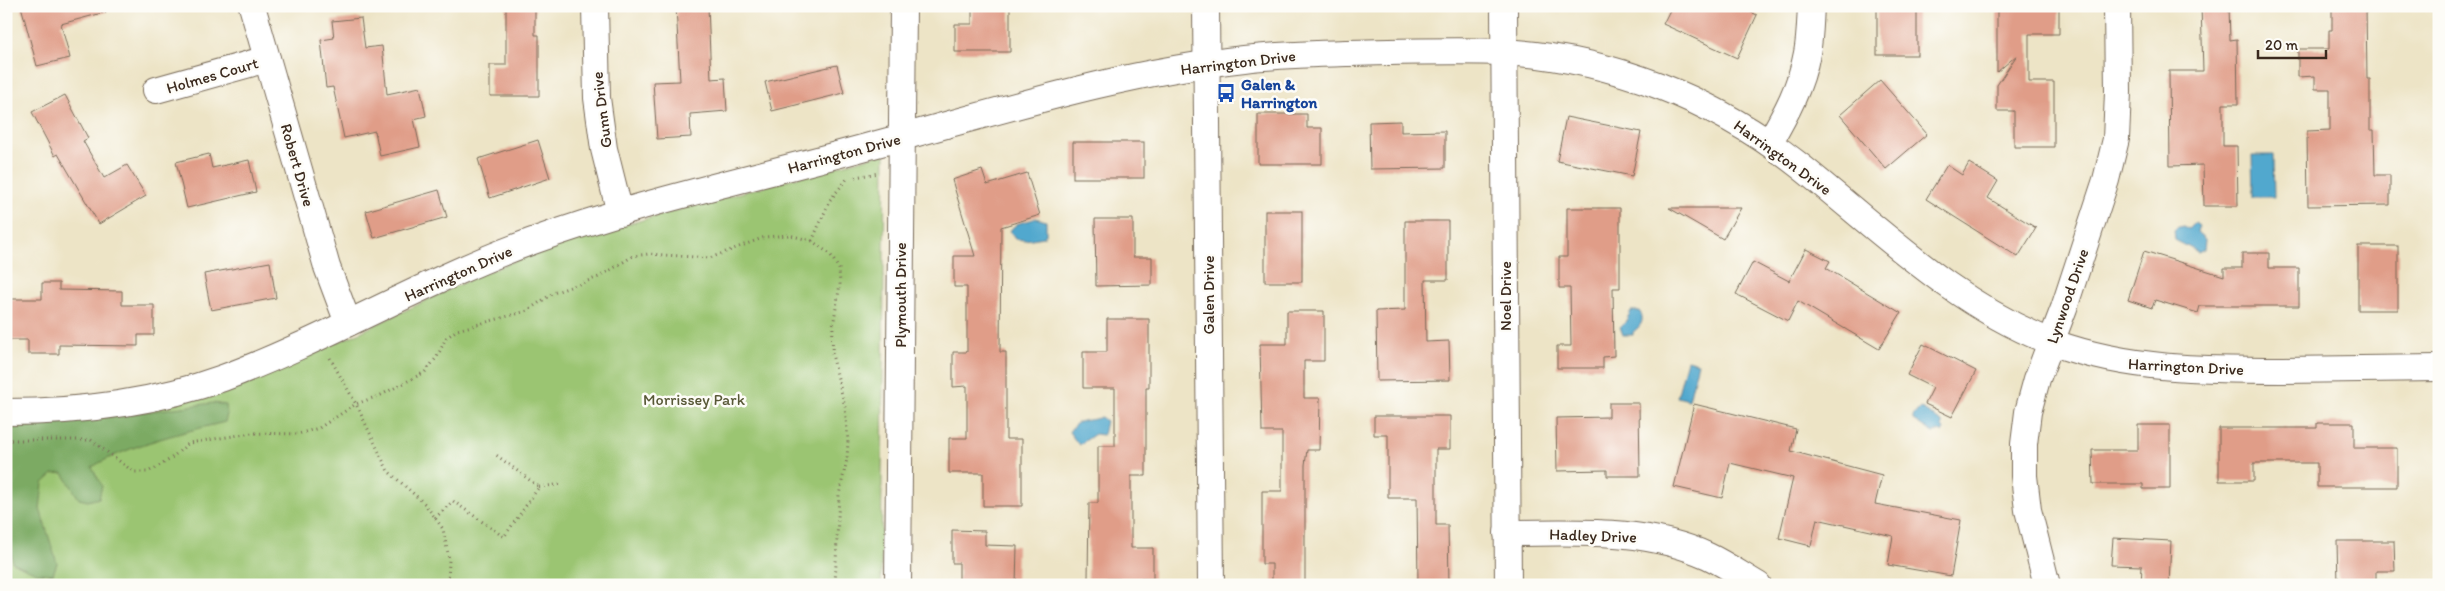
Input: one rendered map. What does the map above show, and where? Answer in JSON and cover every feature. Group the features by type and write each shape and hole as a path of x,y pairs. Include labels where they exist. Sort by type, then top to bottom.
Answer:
{"street":[{"name":"Robert Drive","path":"252,6 327,267 348,323"},
{"name":"Gunn Drive","path":"595,6 597,98 604,149 620,213"},
{"name":"Plymouth Drive","path":"898,585 903,6"},
{"name":"Galen Drive","path":"1206,6 1211,585"},
{"name":"Noel Drive","path":"1504,6 1508,585"},
{"path":"1769,143 1789,108 1798,87 1808,53 1812,6"},
{"name":"Lynwood Drive","path":"2047,585 2028,510 2024,476 2024,444 2028,412 2035,387 2093,221 2116,139 2118,92 2117,6"},
{"name":"Harrington Drive","path":"6,412 39,412 106,406 170,393 220,379 348,323 461,270 512,249 620,213 1045,98 1135,76 1242,59 1306,54 1448,51 1504,52 1550,57 1608,69 1668,88 1726,116 1769,143 1924,266 1969,298 2012,324 2051,342 2120,362 2156,367 2210,370 2439,368"},
{"name":"Holmes Court","path":"156,90 267,59"},
{"name":"Hadley Drive","path":"1507,533 1604,532 1643,536 1678,545 1708,557 1758,585"}],"path":[{"path":"812,241 830,200 839,186 847,178 878,173"},
{"path":"6,440 91,440 134,472 148,472 169,460 189,442 252,433 298,434 320,428 356,404 381,395 425,372 437,357 446,338 457,330 527,311 553,293 599,277 633,256 649,254 710,258 765,237 789,235 812,241 830,254 839,269 840,284 833,326 832,354 844,408 848,441 847,459 839,495 835,585"},
{"path":"328,355 356,404 388,471 425,504 443,529 449,559 448,585"},
{"path":"495,454 539,486 563,484"},
{"path":"435,518 453,501 504,537 539,486"}],"green space":[{"name":"Morrissey Park","path":"885,153 881,585 6,585 6,425 93,418 279,366 350,337 484,273 563,242"},
{"path":"213,403 226,405 227,414 225,422 140,446 92,467 102,486 99,498 88,501 79,499 63,473 53,474 43,483 40,509 57,563 53,574 36,573 12,562 6,478 8,445 12,429"}],"water":[{"path":"2252,155 2273,155 2274,197 2253,197"},
{"path":"1036,218 1046,221 1046,234 1044,237 1025,240 1015,239 1010,231 1013,227 1019,223"},
{"path":"2195,223 2199,226 2197,233 2205,240 2204,249 2198,252 2175,240 2174,230 2183,226 2189,229"},
{"path":"1631,311 1639,311 1642,317 1641,323 1633,332 1633,335 1623,335 1620,327 1625,323"},
{"path":"1687,360 1698,363 1689,400 1677,397"},
{"path":"1920,408 1942,422 1944,429 1942,433 1940,431 1933,433 1913,420 1913,416"},
{"path":"1101,417 1106,421 1103,435 1095,434 1079,445 1069,432 1080,422"}],"building":[{"path":"21,6 105,6 106,12 61,24 70,58 37,66"},
{"path":"506,6 535,6 535,35 539,35 539,96 490,96 490,65 506,65"},
{"path":"676,6 708,6 711,79 725,78 727,111 690,114 691,137 657,139 653,82 680,81"},
{"path":"972,6 1010,6 1010,52 955,52 955,24 972,24"},
{"path":"1672,6 1738,6 1757,15 1737,58 1663,24"},
{"path":"1877,6 1917,6 1917,55 1877,55"},
{"path":"1997,6 2059,6 2059,34 2029,34 2029,82 2054,82 2054,147 2014,147 2014,111 1997,111 1997,85 2017,55 1997,72"},
{"path":"2201,6 2229,6 2230,40 2237,39 2238,104 2223,104 2223,146 2237,146 2238,206 2204,206 2203,165 2170,166 2169,71 2203,71"},
{"path":"2332,6 2366,6 2367,79 2370,79 2370,130 2374,130 2375,175 2390,175 2390,205 2308,206 2307,131 2330,130 2330,89 2315,89 2315,76 2298,77 2298,49 2329,49 2329,30 2332,30"},
{"path":"361,18 365,48 382,46 387,94 420,87 426,116 414,119 420,147 380,156 375,131 344,138 333,87 326,88 321,40 334,38 332,21"},
{"path":"837,65 844,93 772,111 765,82"},
{"path":"1880,80 1927,134 1886,169 1840,115"},
{"path":"65,95 88,138 83,141 104,178 127,165 146,196 99,224 58,154 55,156 32,112"},
{"path":"1258,114 1307,114 1307,128 1322,128 1322,164 1258,164"},
{"path":"1566,117 1641,132 1632,176 1557,161"},
{"path":"1401,121 1401,132 1445,131 1445,168 1370,169 1369,122"},
{"path":"538,140 550,178 490,198 478,159"},
{"path":"1073,142 1144,142 1144,178 1073,178"},
{"path":"209,154 212,168 249,160 256,192 187,208 176,162"},
{"path":"1969,163 1998,181 1988,198 2036,228 2018,257 1926,199 1947,165 1962,175"},
{"path":"982,170 987,185 1027,173 1040,215 1001,227 1000,352 1006,352 1006,439 1022,439 1022,506 983,506 983,473 949,473 949,438 967,438 967,386 953,387 953,352 967,352 967,287 954,287 954,256 975,256 952,180"},
{"path":"439,190 447,217 374,238 366,211"},
{"path":"1567,208 1620,208 1620,288 1613,288 1614,356 1603,357 1603,368 1557,368 1557,346 1571,346 1570,288 1559,288 1559,257 1567,257"},
{"path":"1669,208 1741,208 1723,239"},
{"path":"1265,211 1302,211 1302,282 1265,282"},
{"path":"1095,219 1133,219 1133,257 1152,257 1152,285 1096,286"},
{"path":"1405,221 1448,221 1448,280 1425,280 1426,342 1449,341 1450,380 1377,381 1376,311 1405,310"},
{"path":"2358,246 2398,246 2398,310 2358,310"},
{"path":"1806,249 1830,261 1826,268 1901,313 1879,349 1798,301 1788,321 1736,294 1753,262 1789,281"},
{"path":"2144,251 2224,276 2224,268 2242,268 2242,253 2269,253 2269,268 2299,268 2299,306 2200,306 2198,313 2155,300 2152,308 2128,300"},
{"path":"270,262 276,298 211,310 204,274"},
{"path":"42,283 59,283 59,290 122,291 122,305 154,305 154,335 138,335 138,346 59,345 59,354 28,354 28,340 6,340 6,299 42,299"},
{"path":"1287,311 1324,311 1324,361 1304,361 1304,398 1320,398 1319,450 1307,450 1305,465 1305,585 1272,585 1272,564 1262,564 1262,491 1282,491 1282,432 1262,432 1260,344 1287,344"},
{"path":"1107,319 1149,319 1149,388 1146,388 1146,476 1131,476 1131,548 1153,548 1153,579 1088,579 1089,503 1098,503 1098,446 1115,446 1115,388 1083,388 1083,352 1107,352"},
{"path":"1923,344 1976,371 1952,417 1925,404 1933,388 1907,375"},
{"path":"1609,403 1639,403 1640,476 1607,476 1607,470 1557,471 1556,418 1609,417"},
{"path":"1694,404 1796,429 1791,451 1882,475 1875,504 1961,520 1951,576 1888,565 1893,536 1817,519 1811,546 1779,538 1793,478 1730,463 1722,498 1674,487"},
{"path":"1374,416 1450,416 1450,449 1436,449 1436,525 1448,525 1449,585 1418,585 1417,498 1388,498 1388,435 1374,435"},
{"path":"2317,423 2354,423 2354,448 2397,448 2397,487 2317,487 2317,463 2254,463 2254,481 2219,481 2219,428 2317,428"},
{"path":"2138,425 2170,425 2170,489 2143,489 2143,484 2093,484 2092,450 2138,450"},
{"path":"952,530 985,531 985,545 1017,546 1016,585 959,585 959,563 952,563"},
{"path":"2113,538 2171,541 2169,585 2141,585 2142,566 2111,565"},
{"path":"2337,541 2394,541 2395,571 2376,571 2376,585 2338,585"}],"place":[{"name":"Galen & Harrington","path":"1226,93"}]}
